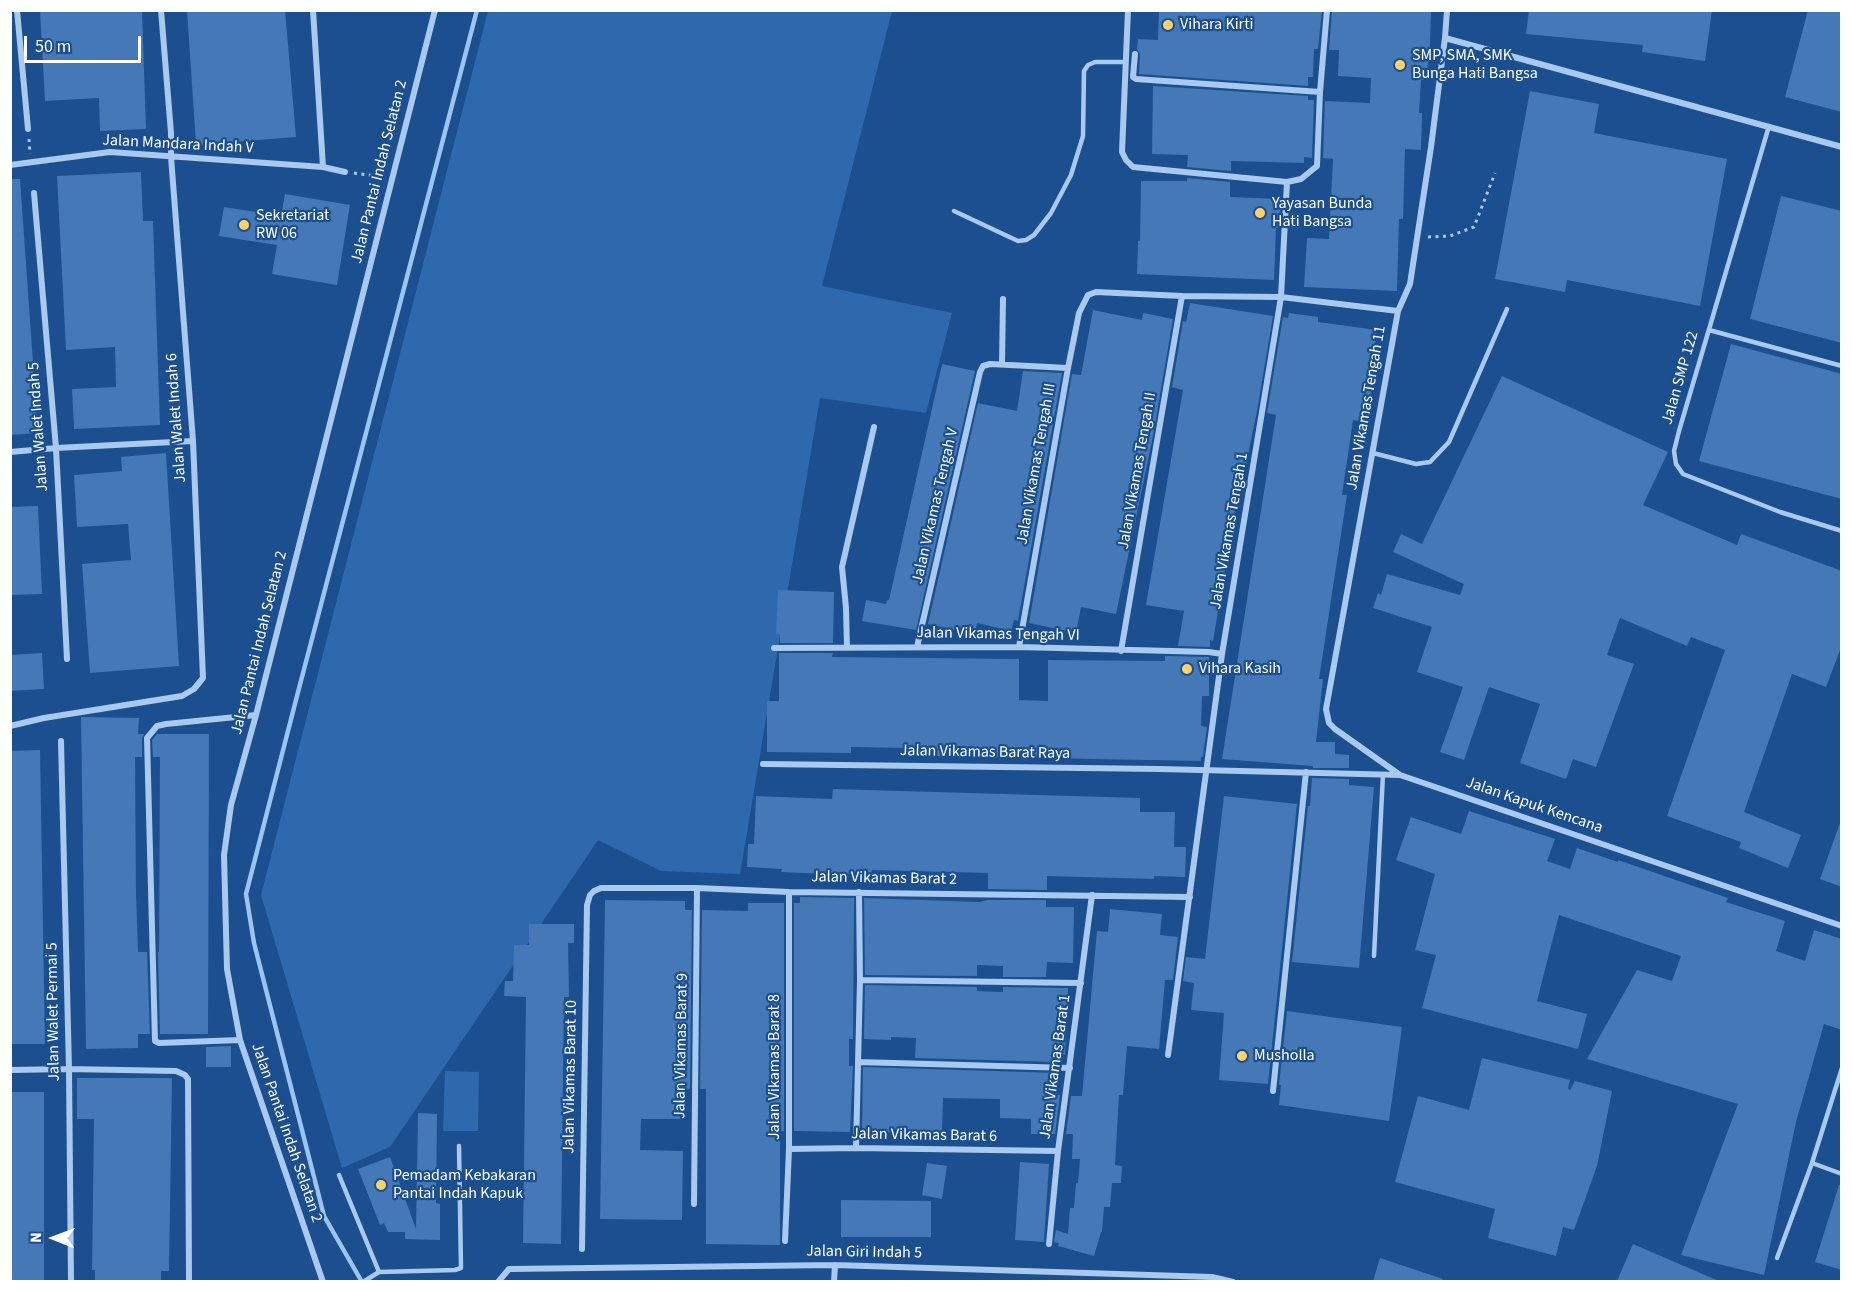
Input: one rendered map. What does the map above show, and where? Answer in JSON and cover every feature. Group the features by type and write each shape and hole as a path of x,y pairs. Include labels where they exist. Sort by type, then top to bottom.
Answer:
{"street":[{"path":"17,10 28,129"},
{"name":"Jalan Walet Indah 6","path":"10,726 44,718 182,696 194,689 203,678 193,441 161,10"},
{"path":"313,10 323,167"},
{"name":"Jalan Pantai Indah Selatan 2","path":"323,1281 240,1040 227,969 224,855 231,805 256,715 435,10"},
{"path":"1128,10 1122,152 1126,160 1133,167 1287,182 1301,179 1317,166 1327,10"},
{"name":"Jalan Vikamas Tengah 11","path":"1400,775 1335,729 1329,723 1326,709 1398,311 1410,284 1447,10"},
{"path":"1445,38 1842,147"},
{"path":"1135,54 1133,77 1136,79 1320,92"},
{"name":"Jalan Mandara Indah V","path":"10,165 110,152 323,167 345,172"},
{"name":"Jalan Vikamas Tengah 1","path":"1207,769 1222,654 1281,297 1287,182"},
{"name":"Jalan Walet Indah 5","path":"34,193 56,448 67,659"},
{"name":"Jalan Vikamas Tengah III","path":"1019,647 1079,313 1088,295 1096,292 1182,296"},
{"path":"1182,296 1281,297 1398,311"},
{"name":"Jalan Vikamas Tengah II","path":"1121,651 1182,296"},
{"path":"1003,299 1002,364 1068,368"},
{"name":"Jalan Vikamas Tengah V","path":"917,646 980,372 983,366 1002,364"},
{"path":"847,647 842,567 874,427"},
{"path":"10,452 193,441"},
{"name":"Jalan Vikamas Tengah VI","path":"774,648 1019,647 1222,654"},
{"path":"240,1040 159,1043 155,1041 147,738 157,726 166,724 256,715"},
{"name":"Jalan Walet Permai 5","path":"61,741 69,1069 71,1281"},
{"name":"Jalan Vikamas Barat Raya","path":"763,764 1207,769"},
{"path":"1168,1054 1207,769"},
{"name":"Jalan Kapuk Kencana","path":"1207,769 1400,775 1842,926"},
{"path":"1273,1091 1306,772"},
{"name":"Jalan Vikamas Barat 2","path":"586,906 590,895 601,888 1190,897"},
{"name":"Jalan Vikamas Barat 9","path":"694,1204 697,888"},
{"name":"Jalan Vikamas Barat 8","path":"785,1241 789,1149 789,892"},
{"path":"856,1148 860,980 859,892"},
{"name":"Jalan Vikamas Barat 1","path":"1049,1244 1058,1151 1092,895"},
{"name":"Jalan Vikamas Barat 10","path":"582,1250 586,906"},
{"path":"860,980 1081,983"},
{"path":"858,1062 1070,1068"},
{"path":"10,1070 176,1071 188,1079 189,1281"},
{"name":"Jalan Vikamas Barat 6","path":"789,1149 1058,1151"},
{"path":"834,1281 835,1264"},
{"name":"Jalan Giri Indah 5","path":"498,1281 509,1269 835,1264 1212,1277 1233,1281"}],"lane":[{"path":"954,211 1018,241 1026,240 1034,235 1052,213 1071,175 1083,136 1084,71 1088,65 1095,62 1126,62"},
{"name":"Jalan SMP 122","path":"1769,126 1679,431 1674,452 1676,464 1683,474 1780,512 1842,531"},
{"path":"1373,453 1416,464 1430,462 1449,442 1506,309"},
{"path":"1709,330 1842,366"},
{"path":"1374,956 1383,774"},
{"path":"1777,1258 1812,1163 1842,1068"},
{"path":"363,1281 379,1272 461,1268 459,1146"},
{"path":"1812,1163 1842,1174"},
{"path":"339,1175 379,1272"}],"path":[{"path":"28,129 31,163"},
{"path":"345,172 391,178"},
{"path":"1417,237 1450,236 1474,227 1495,173"}],"shaded area":[{"path":"488,11 892,11 822,286 952,313 926,413 820,398 740,874 661,871 598,840 390,1147 342,1168 261,895"},
{"path":"445,1071 479,1072 478,1131 443,1131"}],"building":[{"path":"40,10 142,10 146,129 100,131 99,98 45,101"},
{"path":"187,10 285,10 296,137 196,145"},
{"path":"1159,10 1322,10 1318,49 1314,49 1313,77 1308,77 1308,86 1139,74 1138,39 1158,40"},
{"path":"1332,10 1431,10 1426,80 1421,80 1419,113 1422,113 1421,150 1405,149 1403,219 1399,219 1397,291 1304,287 1307,238 1329,239 1333,159 1323,158 1325,101 1370,103 1371,78 1338,76 1339,50 1329,50"},
{"path":"1529,10 1712,10 1705,61 1642,52 1643,45 1526,34"},
{"path":"1808,10 1842,10 1842,112 1785,97"},
{"path":"1153,86 1308,96 1308,100 1314,100 1312,158 1304,157 1304,163 1231,161 1231,171 1187,167 1188,155 1152,154"},
{"path":"1530,91 1599,104 1594,133 1727,159 1700,306 1567,280 1565,292 1495,279"},
{"path":"141,172 143,221 153,221 160,425 74,429 72,389 116,387 115,347 66,350 57,176"},
{"path":"1187,178 1230,182 1230,197 1281,199 1279,228 1276,228 1274,280 1137,274 1141,181 1187,181"},
{"path":"10,179 20,179 38,433 10,435"},
{"path":"285,194 350,205 337,285 272,274 277,245 219,236 224,207 281,216"},
{"path":"1781,196 1842,211 1842,343 1750,319"},
{"path":"1190,303 1273,316 1257,411 1238,504 1236,504 1213,641 1210,640 1210,647 1178,646 1184,611 1146,605 1183,390 1172,387 1183,321 1186,322"},
{"path":"1093,310 1142,320 1143,313 1173,319 1153,436 1116,614 1081,607 1076,633 1029,623 1072,374 1081,375"},
{"path":"1289,313 1318,317 1318,322 1377,330 1370,382 1373,382 1366,422 1353,420 1342,495 1347,495 1319,679 1323,679 1316,742 1335,742 1335,754 1349,755 1349,768 1313,768 1313,766 1222,759 1276,415 1267,413 1283,317 1288,318"},
{"path":"1731,344 1842,374 1842,499 1699,461"},
{"path":"942,364 975,371 916,630 862,621 866,600 886,604 889,600"},
{"path":"1023,371 1062,373 1018,621 1014,620 1011,631 977,623 975,634 928,624 978,403 1017,411"},
{"path":"1502,376 1668,452 1643,505 1737,545 1741,534 1842,571 1842,645 1826,687 1792,674 1744,812 1801,835 1788,868 1739,848 1741,842 1667,816 1725,650 1691,637 1687,646 1620,618 1607,655 1634,664 1596,767 1573,759 1566,779 1520,763 1540,704 1489,687 1464,760 1440,752 1463,687 1417,672 1432,627 1373,608 1378,593 1381,595 1387,574 1460,595 1464,584 1393,552 1401,534 1422,544"},
{"path":"166,453 179,666 90,673 82,564 131,560 128,524 77,527 74,475 122,471 121,457"},
{"path":"38,506 42,594 10,595 10,507"},
{"path":"778,590 834,592 833,643 780,643 780,634 776,634"},
{"path":"42,653 44,689 10,691 10,655"},
{"path":"779,653 833,653 832,657 1019,659 1019,700 1048,701 1048,660 1165,661 1165,656 1209,657 1209,696 1202,696 1201,726 1207,727 1203,757 1201,761 936,756 907,755 907,748 851,747 851,753 767,752 767,701 779,701"},
{"path":"81,717 139,718 138,734 144,734 142,757 135,757 136,892 138,952 147,952 150,1034 138,1034 138,1048 86,1049"},
{"path":"157,734 209,734 208,1034 160,1034 158,952 160,757 153,757 152,740"},
{"path":"40,750 45,1044 10,1044 10,751"},
{"path":"1312,778 1349,779 1349,785 1374,787 1359,968 1292,962"},
{"path":"833,789 1140,798 1140,812 1175,812 1174,847 1186,847 1185,877 1154,876 1154,879 1047,876 1047,890 988,889 988,873 872,870 872,873 855,874 803,873 747,867 748,844 754,844 756,796 832,799"},
{"path":"1224,796 1297,804 1268,1084 1219,1080 1224,1013 1191,1010 1194,983 1183,981 1186,957 1205,959"},
{"path":"1469,811 1555,839 1547,861 1570,869 1577,848 1728,898 1726,902 1785,921 1776,951 1805,961 1814,930 1842,939 1842,1030 1824,1024 1796,1122 1764,1275 1681,1255 1738,1104 1587,1059 1637,970 1672,981 1681,956 1559,915 1537,1001 1587,1014 1578,1049 1422,1008 1436,955 1415,950 1435,874 1396,860 1411,817 1461,834"},
{"path":"1840,823 1842,824 1842,887 1820,879"},
{"path":"800,897 854,898 853,1039 849,1039 849,1066 853,1066 850,1132 794,1131 794,903 800,903"},
{"path":"864,898 979,902 1046,900 1046,907 1074,907 1073,963 1047,962 1046,977 1003,977 1003,966 977,965 977,976 865,975"},
{"path":"605,900 685,901 685,910 692,910 690,1089 683,1089 682,1119 641,1119 640,1150 683,1151 682,1220 600,1219"},
{"path":"748,903 784,903 784,1131 780,1131 780,1245 706,1244 706,1089 700,1089 702,910 748,911"},
{"path":"1110,909 1162,914 1160,935 1178,937 1173,980 1165,980 1159,1049 1127,1046 1123,1095 1119,1095 1115,1165 1122,1166 1121,1183 1112,1183 1110,1207 1104,1207 1102,1232 1094,1256 1058,1246 1059,1243 1054,1242 1056,1230 1068,1234 1070,1208 1074,1208 1080,1159 1072,1159 1073,1134 1066,1134 1071,1096 1082,1096 1097,931 1108,932"},
{"path":"529,924 574,924 574,943 568,943 569,997 564,997 561,1244 523,1243 526,997 504,996 505,981 513,981 514,945 529,945"},
{"path":"865,985 977,987 977,991 1003,992 1003,987 1068,988 1065,1055 1058,1055 1057,1062 915,1058 916,1038 864,1039"},
{"path":"1287,1011 1402,1027 1389,1121 1279,1105"},
{"path":"231,1046 231,1067 206,1067 206,1047"},
{"path":"1482,1058 1570,1080 1568,1089 1570,1090 1575,1081 1612,1091 1597,1166 1574,1230 1563,1227 1556,1256 1488,1238 1495,1209 1395,1182 1418,1096 1469,1110"},
{"path":"863,1067 1057,1073 1057,1095 1060,1095 1055,1134 1031,1134 1031,1119 1000,1118 1000,1099 943,1098 942,1134 862,1132"},
{"path":"77,1078 172,1078 169,1271 161,1271 161,1281 95,1281 95,1270 92,1270 94,1119 77,1119"},
{"path":"10,1092 44,1092 44,1281 10,1281"},
{"path":"418,1113 437,1114 436,1203 440,1204 440,1240 405,1239 405,1232 388,1232 384,1223 380,1225 358,1169 390,1157 416,1229"},
{"path":"1020,1162 1049,1164 1044,1242 1015,1240"},
{"path":"927,1163 947,1166 942,1199 922,1195"},
{"path":"1839,1185 1842,1185 1842,1270 1815,1262"},
{"path":"841,1200 931,1201 931,1237 841,1237"},
{"path":"1633,1244 1684,1266 1719,1281 1617,1281"},
{"path":"1380,1258 1443,1279 1442,1281 1373,1281"}],"waterway":[{"path":"362,1282 324,1216 254,943 246,894 477,10"}],"place":[{"name":"Vihara Kirti","path":"1168,25"},
{"name":"SMP, SMA, SMK Bunga Hati Bangsa","path":"1400,65"},
{"name":"Yayasan Bunda Hati Bangsa","path":"1260,213"},
{"name":"Sekretariat RW 06","path":"244,225"},
{"name":"Vihara Kasih","path":"1187,669"},
{"name":"Musholla","path":"1242,1056"},
{"name":"Pemadam Kebakaran Pantai Indah Kapuk","path":"381,1185"}]}
